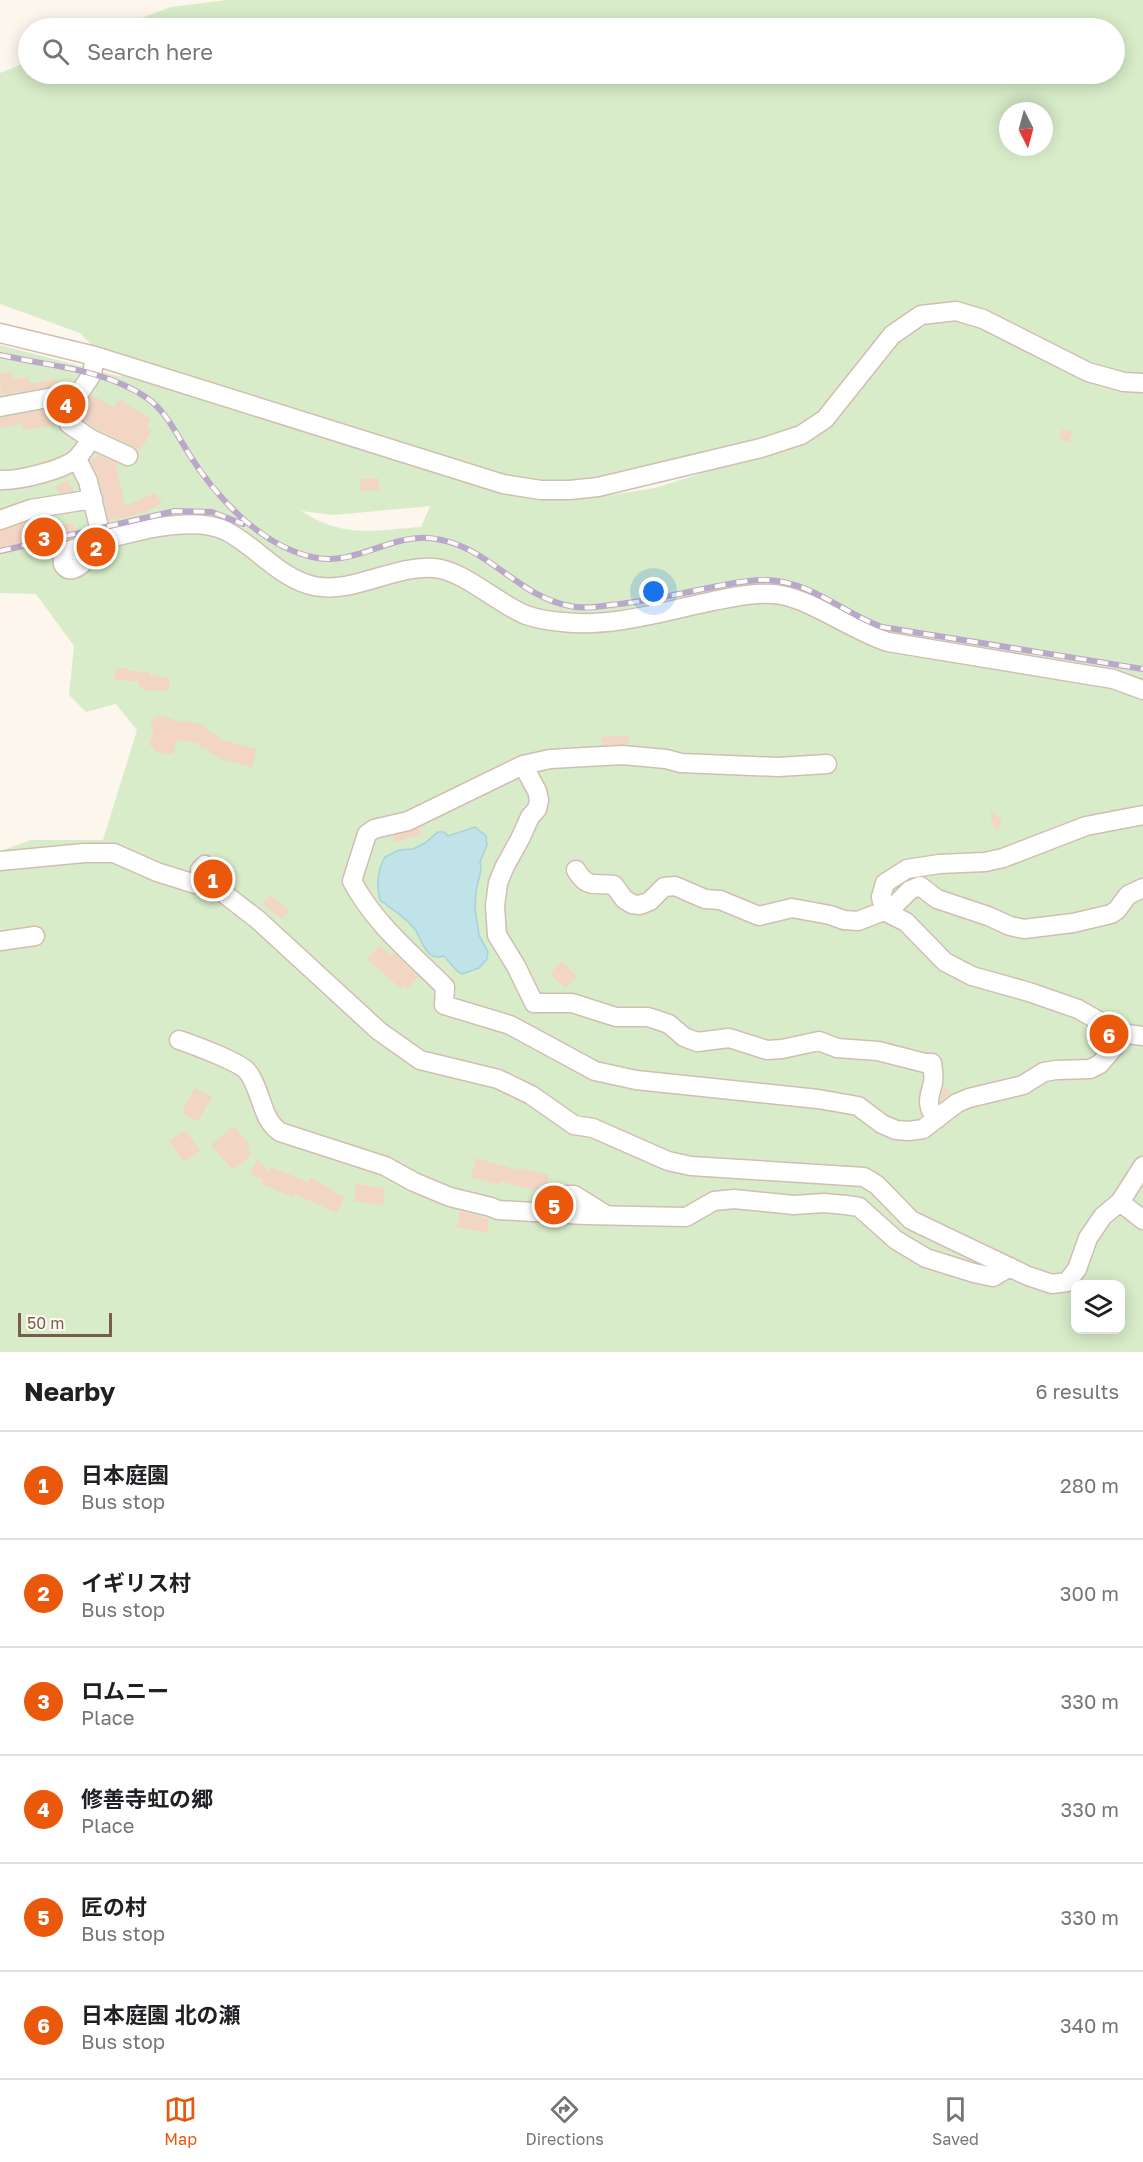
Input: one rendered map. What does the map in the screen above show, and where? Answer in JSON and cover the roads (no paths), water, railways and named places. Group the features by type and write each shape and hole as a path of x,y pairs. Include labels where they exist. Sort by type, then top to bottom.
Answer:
{"street":[{"path":"0,333 95,356 503,484 541,490 598,487 761,448 801,435 825,419 892,335 921,315 956,311 982,319 1088,372 1124,382 1143,383"},
{"path":"95,356 92,374 69,415 69,424 91,439 128,456"},
{"path":"0,406 80,392"},
{"path":"0,480 41,474 76,459 91,439"},
{"path":"76,459 93,499 102,540 146,528 208,525 226,531 281,571 312,586 325,588 361,583 413,568 436,568 456,575 526,615 582,624 617,621 734,597 781,595 808,605 868,636 888,642 1104,677 1143,690"},
{"path":"0,520 31,509 93,499"},
{"path":"827,764 778,766 681,763 666,759 622,755 550,759 523,765 408,821 374,829 367,834 352,881 363,901 445,987 444,1005 510,1025 581,1065 613,1076 818,1099 858,1106 882,1124 896,1130 923,1129 957,1102 1023,1085 1044,1072 1090,1069 1100,1064 1116,1045 1120,1033"},
{"path":"523,765 537,791 539,800 537,809 530,817 501,875 495,894 495,906 497,935 516,966 534,1004 572,1003 616,1017 648,1017 669,1024 684,1037 697,1042 729,1038 767,1050 819,1041 837,1047 878,1051 932,1063 933,1081 928,1094 931,1112 937,1119"},
{"path":"884,911 881,897 885,883 907,869 939,864 985,862 1003,858 1086,826 1143,815"},
{"path":"0,861 84,853 114,853 157,872 195,884 208,880 257,919 380,1031 420,1060 498,1079 531,1095 574,1125 593,1128 668,1161 691,1166 864,1177 877,1185 911,1220 1052,1284 1066,1282 1077,1269 1088,1238 1103,1216 1120,1202 1143,1166"},
{"path":"576,870 587,883 614,885 624,899 632,904 640,905 650,901 664,887 675,886 705,899 720,900 759,916 792,908 858,921 884,911 897,903 910,890 920,886 937,899 988,916 1010,927 1024,929 1042,928 1111,914 1118,910 1128,895 1143,888"},
{"path":"884,911 906,922 945,962 972,976 1078,1009 1120,1033 1143,1036"},
{"path":"0,941 35,936"},
{"path":"179,1040 246,1069 257,1090 270,1125 280,1132 385,1166 414,1182 450,1197 498,1210 606,1215 686,1216 714,1201 734,1199 794,1205 825,1203 846,1205 859,1207 896,1240 926,1258 974,1274 993,1277 1011,1267"},
{"path":"1120,1202 1143,1220"}],"water":[{"path":"475,827 486,836 487,845 480,862 481,870 475,908 479,935 488,952 487,959 479,968 462,974 444,956 431,955 425,949 416,930 380,900 378,878 385,857 399,850 413,849 438,832 444,832 448,836"}],"railway":[{"path":"0,355 95,375 131,388 147,398 165,416 212,487 241,517 275,542 312,557 342,558 399,541 429,538 468,549 532,591 550,600 580,607 637,602 756,580 784,582 813,592 882,627 1143,669"},
{"path":"0,551 175,511 212,512 243,524"}],"place":[{"name":"修善寺虹の郷","path":"66,404"},
{"name":"ロムニー","path":"44,537"},
{"name":"イギリス村","path":"96,547"},
{"name":"日本庭園","path":"213,879"},
{"name":"日本庭園 北の瀬","path":"1109,1034"},
{"name":"匠の村","path":"554,1205"}]}
